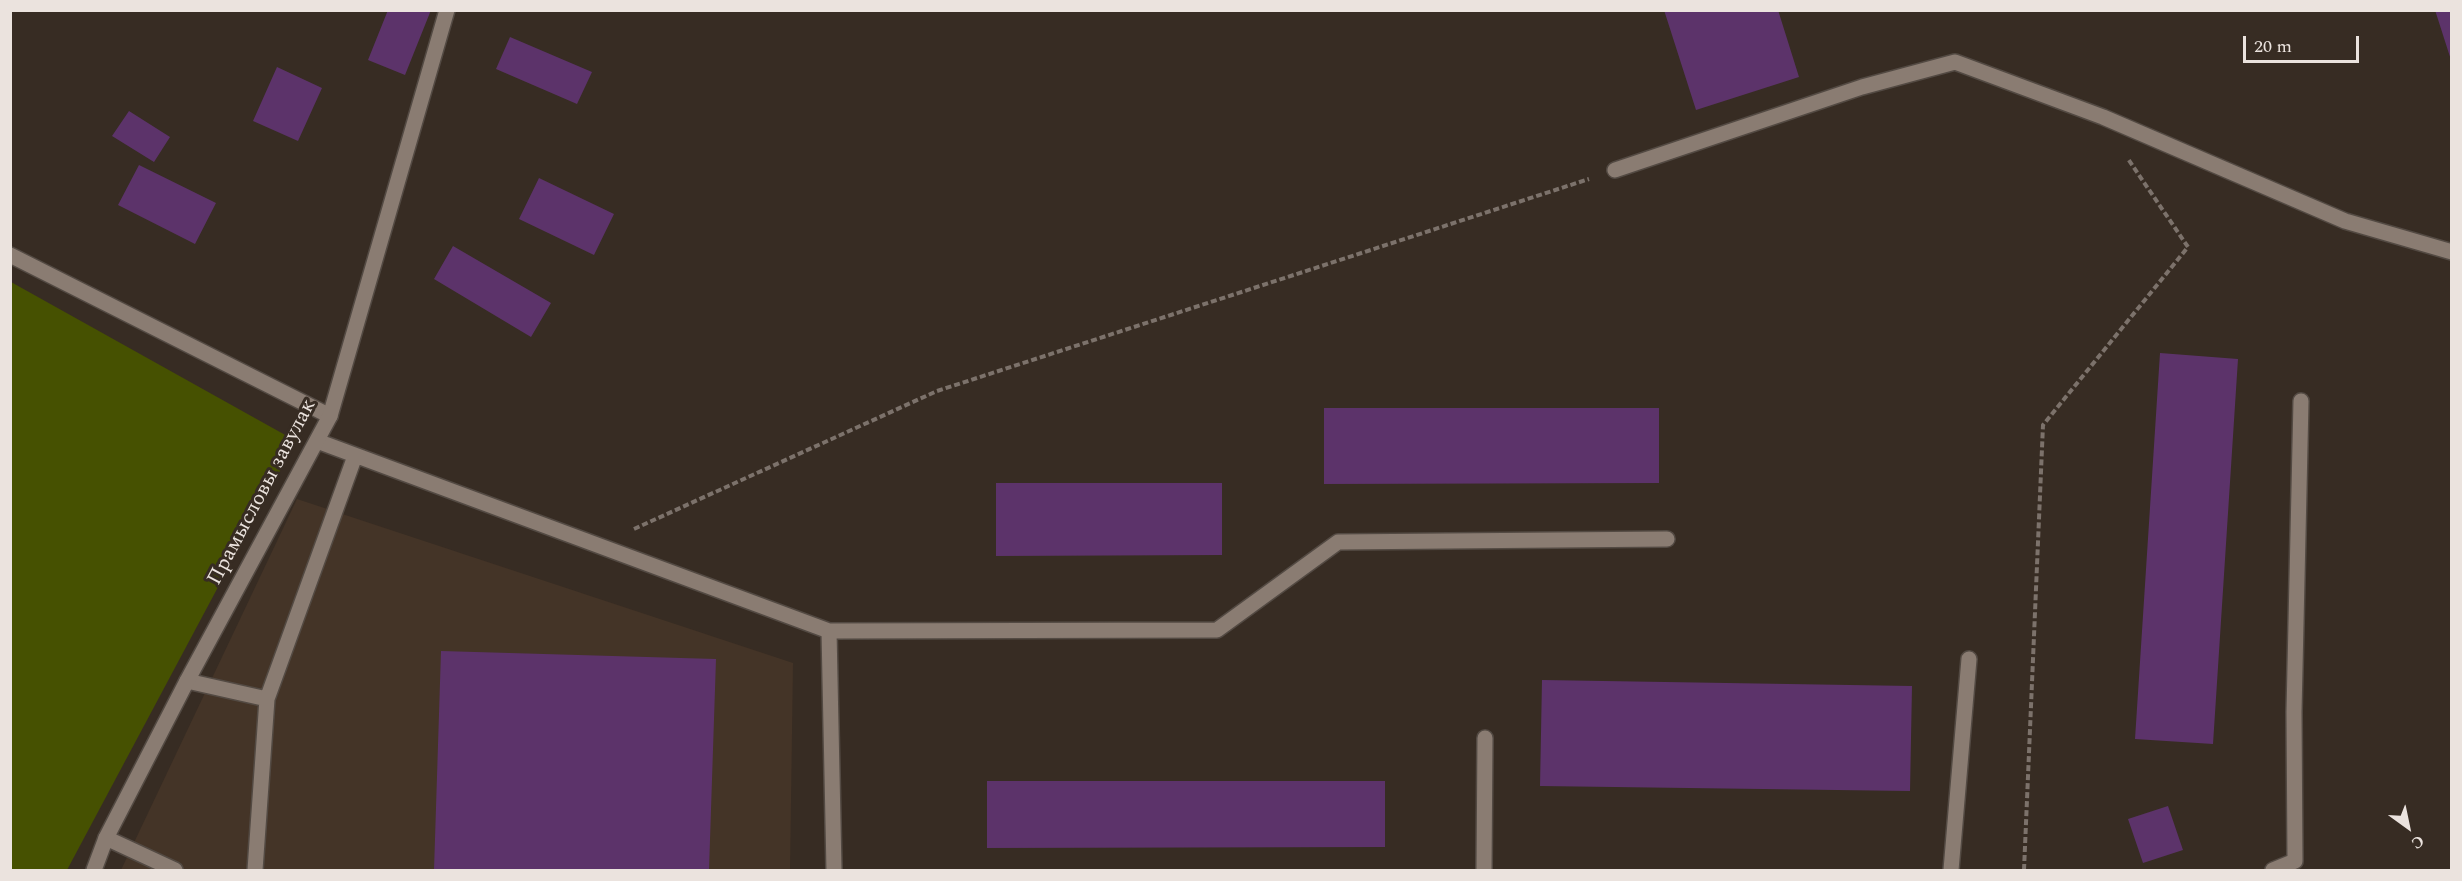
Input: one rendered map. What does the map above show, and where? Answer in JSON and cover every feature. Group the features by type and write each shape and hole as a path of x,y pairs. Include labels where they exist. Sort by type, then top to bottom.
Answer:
{"street":[{"name":"Прамысловы завулак","path":"94,870 106,838 187,681 330,416 447,10"},
{"path":"1615,170 1862,87 1955,62 2103,117 2345,221 2451,252"},
{"path":"10,255 330,416"},
{"path":"2273,870 2295,861 2294,712 2301,401"},
{"path":"316,441 601,544 829,631 1217,630 1338,542 1666,539"},
{"path":"255,870 267,699 356,456"},
{"path":"829,631 834,870"},
{"path":"1951,870 1969,659"},
{"path":"187,681 267,699"},
{"path":"1484,870 1485,738"},
{"path":"106,838 175,870"}],"path":[{"path":"2024,870 2043,425 2188,247 2124,154 2103,117"},
{"path":"601,544 936,391 1615,170"}],"shaded area":[{"path":"297,499 793,663 790,870 121,870"}],"green space":[{"path":"11,282 296,441 67,870 11,870"}],"building":[{"path":"388,10 431,10 405,75 368,60"},
{"path":"1664,10 1778,10 1799,77 1696,110"},
{"path":"2435,10 2452,10 2452,60 2451,60"},
{"path":"510,37 592,72 577,104 496,69"},
{"path":"277,67 322,88 298,141 253,121"},
{"path":"129,111 170,137 154,162 112,136"},
{"path":"139,165 216,203 195,244 118,205"},
{"path":"539,178 614,214 594,255 519,219"},
{"path":"453,246 551,303 531,337 434,279"},
{"path":"2160,353 2238,359 2213,744 2135,739"},
{"path":"1324,408 1659,408 1659,483 1324,484"},
{"path":"996,483 1222,483 1222,555 996,556"},
{"path":"441,651 716,659 709,870 434,870"},
{"path":"1542,680 1912,686 1910,791 1540,786"},
{"path":"987,781 1385,781 1385,847 987,848"},
{"path":"2168,806 2183,850 2143,863 2128,819"}]}
